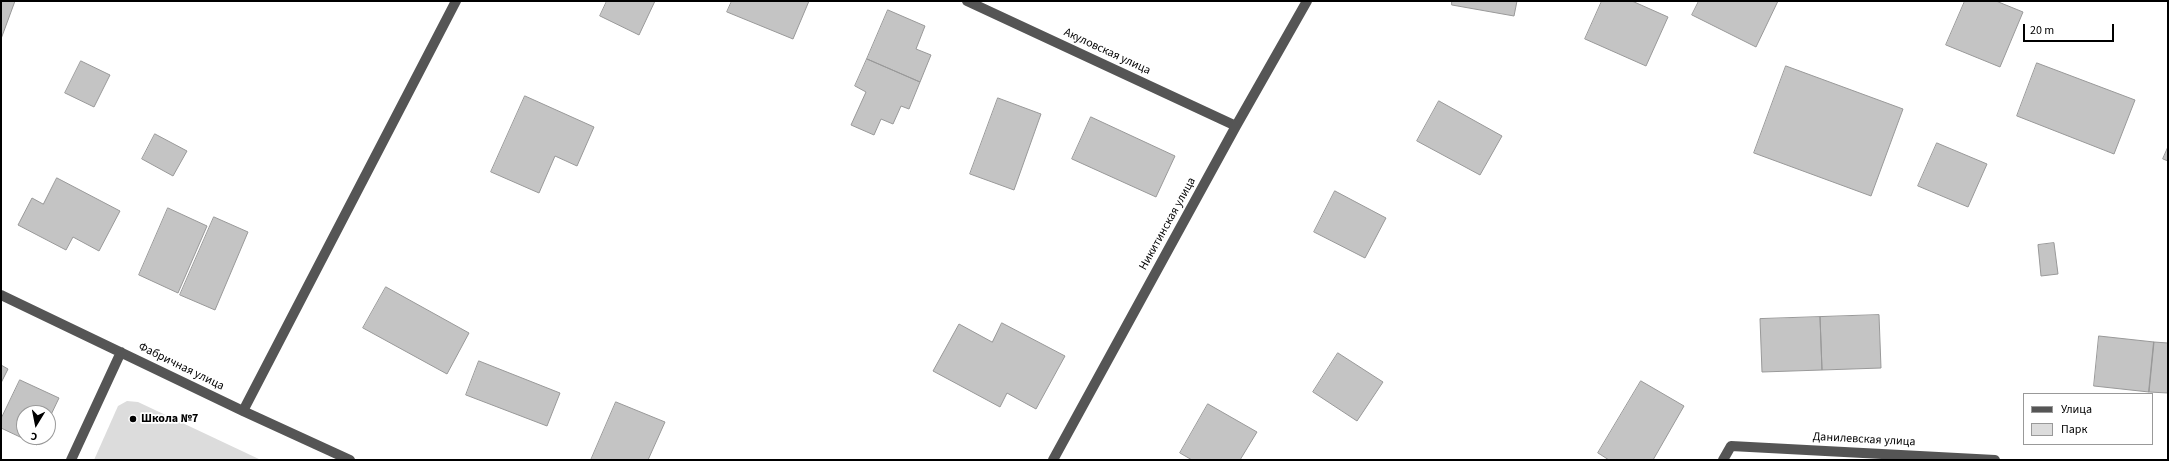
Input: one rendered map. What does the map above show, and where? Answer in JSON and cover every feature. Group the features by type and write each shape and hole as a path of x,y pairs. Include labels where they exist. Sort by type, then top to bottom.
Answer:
{"street":[{"path":"243,411 456,1"},
{"name":"Акуловская улица","path":"966,1 1236,126"},
{"name":"Никитинская улица","path":"1053,460 1236,126 1307,1"},
{"name":"Фабричная улица","path":"1,295 243,411 350,460"},
{"path":"71,460 121,352"},
{"name":"Данилевская улица","path":"1723,460 1731,446 1995,460"}],"green space":[{"path":"127,401 138,402 261,460 94,460 118,406"}],"building":[{"path":"1,1 15,1 1,39"},
{"path":"607,1 655,1 639,35 600,16"},
{"path":"732,1 809,1 793,39 727,12"},
{"path":"1452,1 1517,1 1514,16 1452,5"},
{"path":"1602,1 1632,1 1668,17 1646,66 1585,39"},
{"path":"1699,1 1778,1 1756,47 1692,15"},
{"path":"1965,1 1996,1 2023,12 2000,67 1946,45"},
{"path":"888,10 925,26 916,49 931,55 920,82 867,59"},
{"path":"867,59 920,82 909,109 901,106 893,124 881,119 874,135 851,125 866,92 855,86"},
{"path":"81,61 110,75 94,107 65,93"},
{"path":"2037,63 2135,100 2114,154 2017,116"},
{"path":"1786,66 1903,109 1871,196 1754,153"},
{"path":"525,96 594,127 577,166 555,156 539,193 491,172"},
{"path":"998,98 1041,114 1014,190 970,174"},
{"path":"1439,101 1502,136 1480,175 1417,141"},
{"path":"1091,117 1175,156 1156,197 1072,159"},
{"path":"155,134 187,151 173,176 142,159"},
{"path":"1937,143 1987,164 1968,207 1918,186"},
{"path":"2168,147 2168,161 2163,159"},
{"path":"57,178 120,211 99,251 73,237 66,250 18,225 32,198 43,204"},
{"path":"1335,191 1386,218 1365,258 1314,232"},
{"path":"168,208 207,226 178,293 139,275"},
{"path":"214,217 248,232 215,310 180,295"},
{"path":"2054,243 2058,274 2041,276 2038,245"},
{"path":"386,287 469,333 447,374 363,328"},
{"path":"1879,315 1881,368 1822,370 1820,317"},
{"path":"1820,317 1822,370 1762,372 1760,319"},
{"path":"1002,323 1065,356 1036,409 1007,393 1000,407 933,371 959,324 992,342"},
{"path":"2099,336 2154,342 2149,392 2094,386"},
{"path":"2154,342 2168,343 2168,393 2149,392"},
{"path":"1338,353 1383,382 1357,421 1313,392"},
{"path":"479,361 560,393 547,426 466,395"},
{"path":"1,365 8,369 1,383"},
{"path":"20,380 59,398 56,405 16,405 16,435 1,428 1,419"},
{"path":"1641,381 1684,406 1653,460 1609,460 1598,453"},
{"path":"616,402 665,422 648,460 591,460"},
{"path":"1208,404 1257,432 1240,460 1192,460 1180,453"}],"place":[{"name":"Школа №7","path":"133,419"}]}
